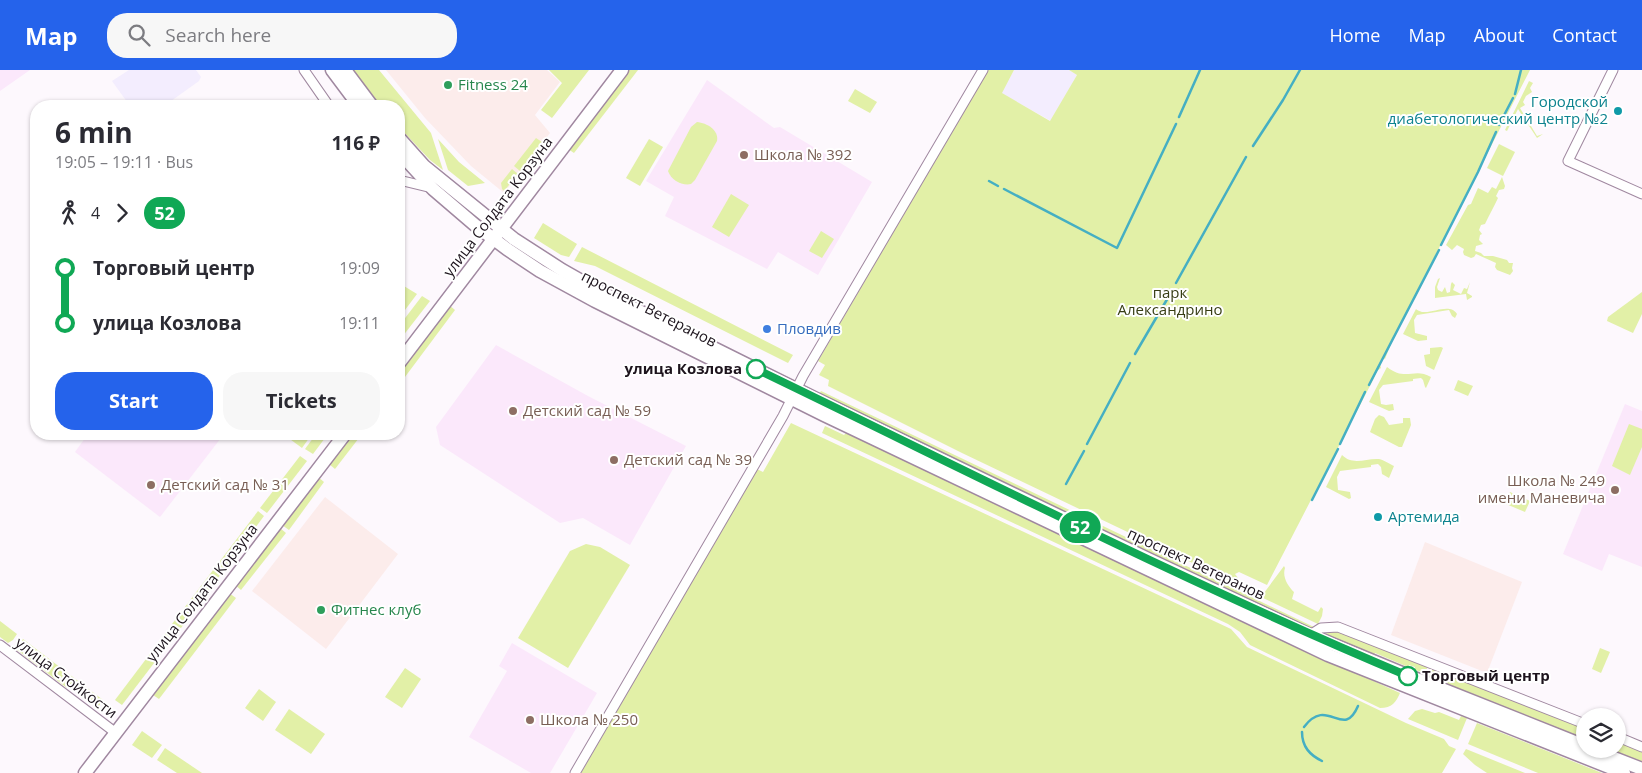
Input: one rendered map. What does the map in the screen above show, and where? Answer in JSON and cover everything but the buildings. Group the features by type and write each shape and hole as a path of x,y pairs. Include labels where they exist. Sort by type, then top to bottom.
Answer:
{"main road":[{"path":"332,70 354,100"},
{"path":"344,70 367,100"},
{"name":"улица Солдата Корзуна","path":"405,355 612,70"},
{"name":"улица Солдата Корзуна","path":"405,343 622,70"},
{"name":"проспект Ветеранов","path":"405,145 424,166 494,232"},
{"name":"проспект Ветеранов","path":"405,158 433,188 494,232 514,239 592,287 1000,500 1328,655 1624,773"},
{"name":"проспект Ветеранов","path":"794,394 1310,635 1576,742"},
{"name":"улица Солдата Корзуна","path":"85,773 113,730 330,440"},
{"name":"улица Солдата Корзуна","path":"75,773 113,730 340,440"},
{"path":"1614,758 1642,769"}],"street":[{"path":"304,70 325,100"},
{"path":"576,773 983,70"},
{"path":"1613,70 1568,161 1642,194"},
{"path":"405,181 433,188"},
{"path":"1310,635 1321,628 1329,626 1343,628 1576,720"},
{"name":"улица Стойкости","path":"0,645 113,730"},
{"path":"1626,740 1642,747"}],"shaded area":[{"path":"0,70 30,70 0,91"},
{"path":"129,70 196,70 201,77 199,81 172,100 126,100 112,81"},
{"path":"386,70 547,70 560,82 535,115 550,133 504,193 471,166 425,118"},
{"path":"1014,70 1069,70 1077,75 1051,121 1001,93"},
{"name":"Школа № 392","path":"707,80 774,128 780,127 872,182 818,275 778,252 767,269 665,216 674,197 646,181"},
{"path":"496,345 588,396 686,446 630,545 583,518 560,523 440,445 436,427"},
{"name":"Школа № 249 имени Маневича","path":"1625,404 1642,411 1642,567 1609,554 1602,571 1563,554"},
{"name":"Детский сад № 31","path":"84,440 219,440 160,517 75,452"},
{"path":"325,497 398,554 326,649 252,591"},
{"path":"1425,542 1522,582 1487,673 1391,635"},
{"name":"Школа № 250","path":"512,643 597,693 550,773 531,773 469,737 507,671 499,666"}],"green space":[{"path":"353,70 379,70 404,100 376,100"},
{"path":"549,70 589,70 552,118 541,110 562,83"},
{"path":"628,70 638,70 574,153 568,149"},
{"name":"парк Александрино","path":"988,70 1014,70 1002,93 1050,121 1077,75 1069,70 1530,70 1394,336 1385,359 1383,358 1380,364 1381,368 1377,371 1267,585 1239,572 1235,574 1247,589 962,453 828,386 829,380 819,375 825,365 818,361"},
{"path":"1529,81 1533,83 1530,88 1532,92 1526,96 1523,102 1525,105 1520,108 1537,136 1543,134 1537,138 1518,109 1507,131 1505,130"},
{"path":"855,89 877,102 870,113 848,101"},
{"path":"405,102 431,133 443,170 430,160 405,133"},
{"path":"697,122 712,128 716,134 717,141 695,180 691,184 684,184 674,180 668,171 691,127"},
{"path":"536,138 542,142 520,171 514,166"},
{"path":"438,139 459,162 485,183 468,186 448,170"},
{"path":"649,139 663,147 640,186 626,178"},
{"path":"1499,144 1515,152 1503,176 1487,168"},
{"path":"512,169 518,174 504,191 501,183"},
{"path":"1502,177 1504,189 1499,190 1496,196 1498,198 1485,224 1481,225 1479,230 1482,234 1479,240 1483,244 1476,246 1475,251 1484,256 1493,256 1513,263 1513,271 1510,275 1497,270 1495,267 1496,263 1476,254 1471,258 1464,255 1464,249 1457,245 1452,250 1446,245 1468,205 1471,204 1478,188 1488,193 1492,187 1496,189"},
{"path":"731,194 749,205 729,237 712,227"},
{"path":"543,223 577,244 569,257 561,255 534,238"},
{"path":"821,231 834,239 822,258 809,251"},
{"path":"582,247 793,355 788,363 595,266 574,261"},
{"path":"1440,278 1438,290 1442,292 1445,287 1447,293 1450,292 1452,282 1455,285 1453,290 1461,294 1464,288 1467,289 1470,282 1467,293 1472,297 1467,300 1466,294 1435,298 1435,287"},
{"path":"405,287 417,294 405,310"},
{"path":"1642,292 1642,314 1633,333 1607,321 1608,317"},
{"path":"422,296 430,301 405,333 405,318"},
{"path":"449,305 455,310 405,377 405,363"},
{"path":"1416,309 1427,312 1450,309 1457,314 1455,318 1449,310 1417,315 1414,320 1415,333 1427,336 1427,340 1418,341 1403,334"},
{"path":"1430,348 1443,348 1434,370 1426,366 1424,355 1430,354"},
{"path":"1387,367 1400,373 1420,373 1431,377 1426,388 1421,378 1413,379 1413,381 1383,385 1379,390 1381,404 1393,404 1394,410 1389,411 1369,402"},
{"path":"1458,380 1473,386 1468,396 1454,390"},
{"path":"821,391 1314,627 1310,629 818,396"},
{"path":"1379,415 1384,417 1389,425 1403,423 1403,418 1410,418 1411,425 1402,447 1370,432 1375,419"},
{"path":"791,423 1231,629 1247,647 1406,723 1444,739 1449,746 1456,749 1442,773 581,773 757,469 763,472"},
{"path":"1629,424 1642,429 1642,447 1630,475 1612,466"},
{"path":"825,426 844,435 846,433 1237,619 1400,693 1393,704 1380,708 1250,645 1240,632 1228,624 822,433"},
{"path":"291,440 308,440 302,448"},
{"path":"312,440 324,440 313,454 305,449"},
{"path":"347,440 357,440 335,469 329,464"},
{"path":"1342,455 1355,461 1379,459 1394,466 1389,478 1382,474 1381,467 1378,464 1371,465 1371,467 1340,471 1337,477 1338,490 1350,492 1351,498 1349,499 1326,487"},
{"path":"300,456 307,461 267,513 260,508"},
{"path":"318,477 324,482 289,530 282,525"},
{"path":"1510,492 1530,501 1525,512 1506,504"},
{"path":"258,511 264,516 181,628 172,624"},
{"path":"280,528 286,533 241,590 235,585"},
{"path":"586,544 600,547 630,565 568,668 518,638 570,551"},
{"path":"1284,566 1286,581 1294,592 1292,599 1318,612 1321,607 1323,609 1318,624 1261,597"},
{"path":"229,593 236,598 159,699 153,695"},
{"path":"0,621 17,634 8,643 0,637"},
{"path":"168,630 174,637 122,705 115,700"},
{"path":"1339,631 1428,666 1425,673 1415,670 1415,667 1409,665 1408,667 1375,653 1373,657 1323,634"},
{"path":"23,639 103,700 98,707 70,685 67,688 17,650"},
{"path":"1600,648 1610,652 1601,673 1592,669"},
{"path":"1431,667 1576,724 1576,738 1427,679"},
{"path":"405,668 421,679 402,708 385,697"},
{"path":"259,689 276,702 263,721 245,708"},
{"path":"289,709 325,734 311,754 275,730"},
{"path":"1422,709 1435,713 1439,712 1459,720 1461,716 1467,718 1458,740 1408,719 1415,711"},
{"path":"1477,723 1602,773 1538,773 1468,744"},
{"path":"142,731 162,745 152,758 132,745"},
{"path":"1626,744 1642,751 1642,764 1626,758"},
{"path":"165,748 202,773 177,773 157,760"},
{"path":"1466,749 1525,773 1487,773 1463,754"}],"waterway":[{"path":"1179,117 1200,70"},
{"path":"1253,146 1300,70"},
{"path":"1515,94 1521,70"},
{"path":"1499,125 1513,98"},
{"path":"1004,189 1117,248 1176,124"},
{"path":"1441,245 1496,132"},
{"path":"1176,283 1246,157"},
{"path":"989,181 998,186"},
{"path":"1369,385 1439,250"},
{"path":"1135,354 1169,296"},
{"path":"1087,444 1130,363"},
{"path":"1340,444 1365,392"},
{"path":"1312,500 1338,449"},
{"path":"1066,484 1084,451"},
{"path":"1304,727 1313,718 1320,715 1347,720 1358,706"},
{"path":"1302,732 1305,746 1314,756 1322,761"}],"bus line":[{"name":"52","path":"756,369 1148,559 1310,635 1408,676"}],"place":[{"name":"Fitness 24","path":"448,85"},
{"name":"Городской диабетологический центр №2","path":"1618,111"},
{"name":"Школа № 392","path":"744,155"},
{"name":"Пловдив","path":"767,329"},
{"name":"улица Козлова","path":"756,369"},
{"name":"Детский сад № 59","path":"513,411"},
{"name":"Детский сад № 39","path":"614,460"},
{"name":"Детский сад № 31","path":"151,485"},
{"name":"Школа № 249 имени Маневича","path":"1615,490"},
{"name":"Артемида","path":"1378,517"},
{"name":"Фитнес клуб","path":"321,610"},
{"name":"Торговый центр","path":"1408,676"},
{"name":"Школа № 250","path":"530,720"}]}
